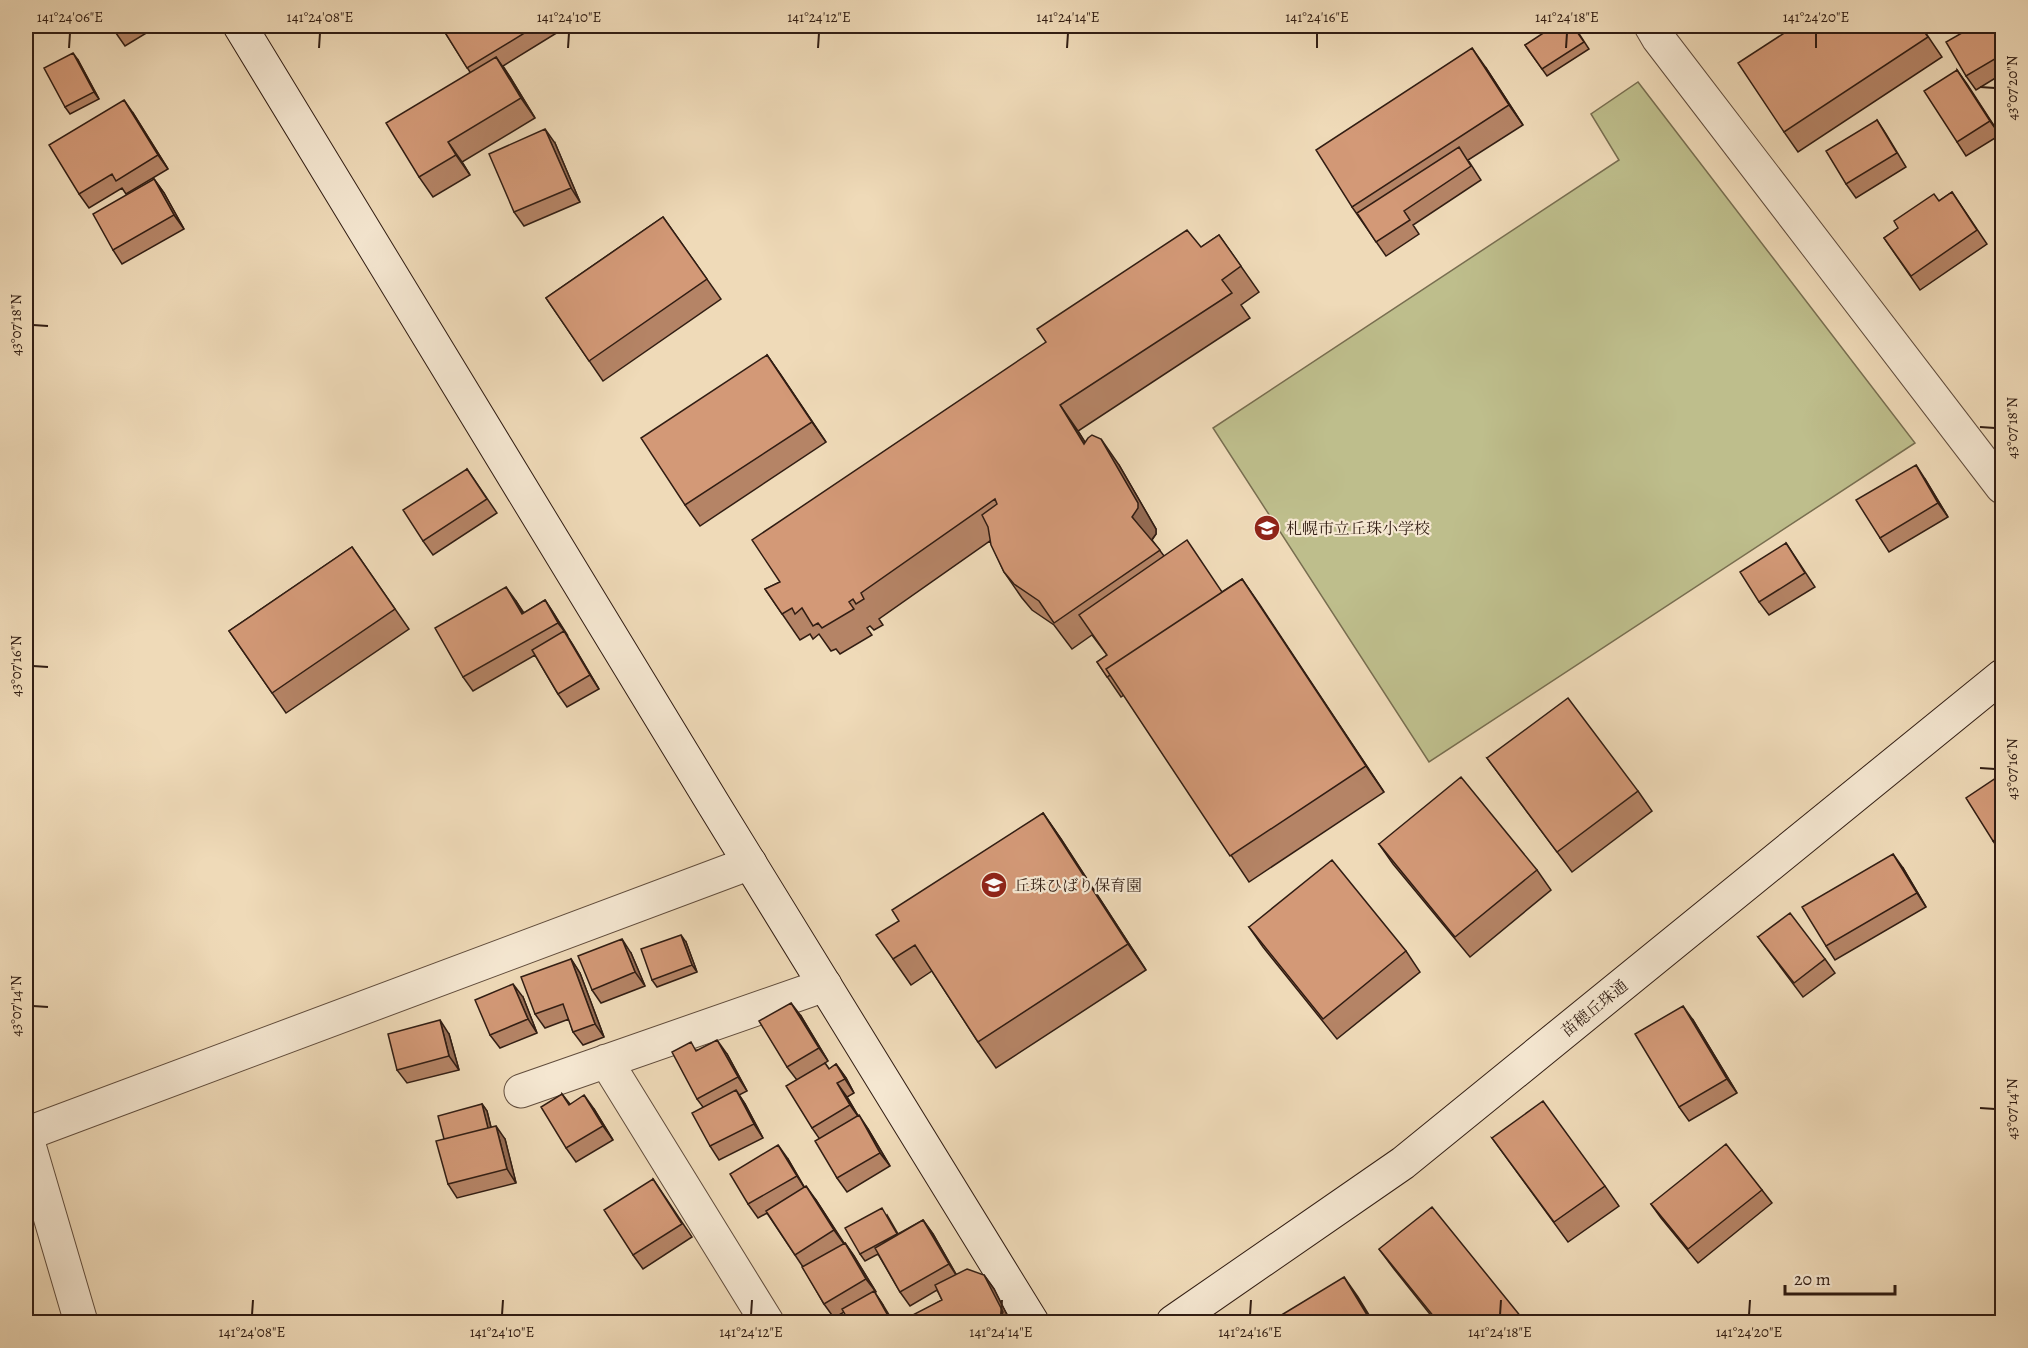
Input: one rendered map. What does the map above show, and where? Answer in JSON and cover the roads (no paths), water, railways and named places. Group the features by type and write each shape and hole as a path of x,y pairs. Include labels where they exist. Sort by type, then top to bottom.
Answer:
{"street":[{"path":"240,26 1032,1323"},
{"path":"1652,26 1665,47 2002,487"},
{"name":"苗穂丘珠通","path":"1173,1323 1403,1163 2002,676"},
{"path":"81,1323 26,1135 750,864"},
{"path":"521,1091 825,985"},
{"path":"606,1061 767,1323"}],"place":[{"name":"札幌市立丘珠小学校","path":"1267,528"},
{"name":"丘珠ひばり保育園","path":"994,885"}]}
